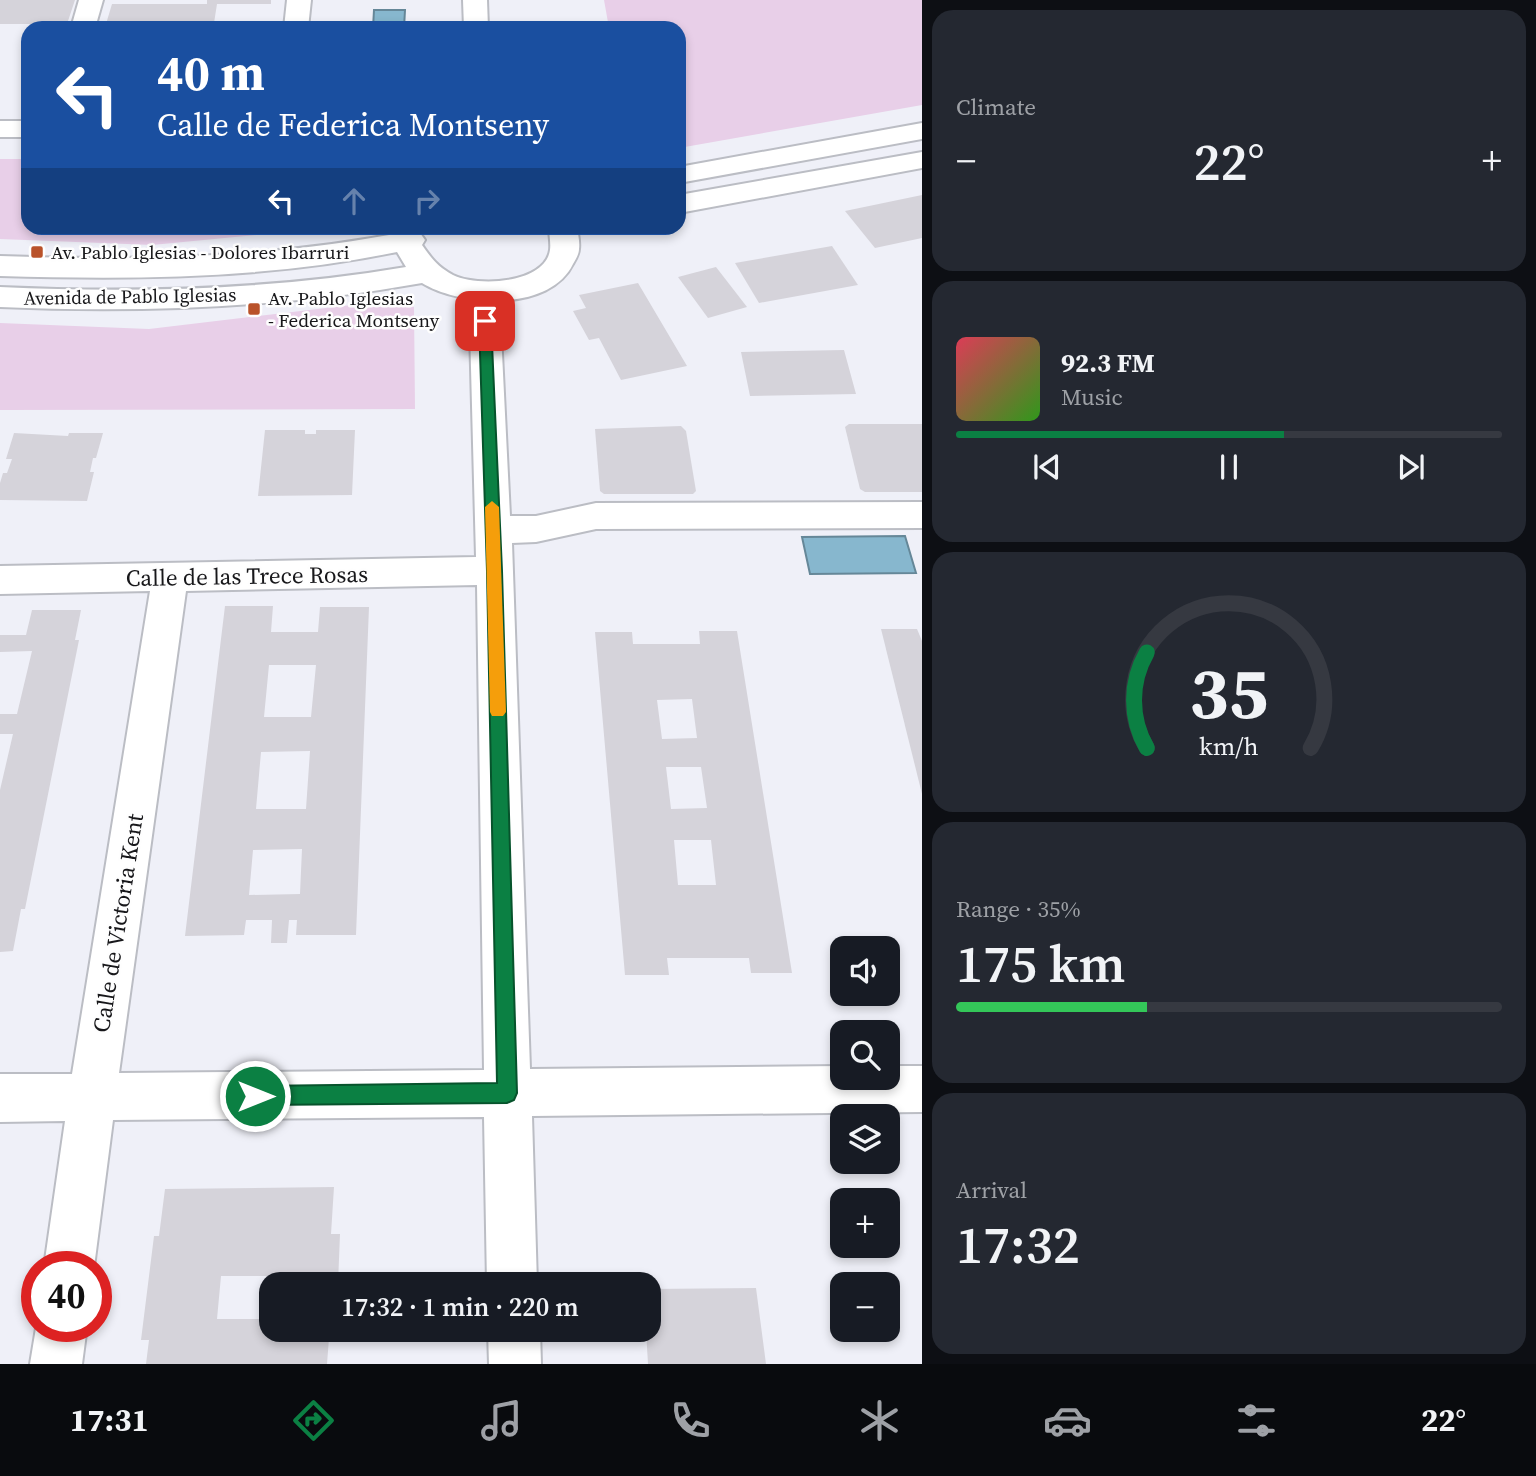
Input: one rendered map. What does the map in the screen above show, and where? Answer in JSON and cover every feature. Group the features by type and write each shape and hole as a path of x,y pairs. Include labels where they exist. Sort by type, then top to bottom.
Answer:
{"street":[{"path":"85,21 91,0"},
{"path":"297,21 299,0"},
{"path":"475,0 476,21"},
{"path":"0,129 21,129"},
{"path":"686,174 922,131"},
{"path":"686,203 922,160"},
{"name":"Avenida de Pablo Iglesias","path":"0,266 189,268 351,254 410,235"},
{"path":"413,235 411,250 426,273 447,285 497,293 534,284 554,272 564,258 567,242 565,235"},
{"name":"Avenida de Pablo Iglesias","path":"0,297 81,301 252,295 426,273"},
{"path":"484,292 495,571 512,1272"},
{"path":"493,530 536,529 596,516 922,515"},
{"name":"Calle de las Trece Rosas","path":"0,580 495,571"},
{"name":"Calle de Victoria Kent","path":"71,1251 170,578"},
{"path":"0,1098 922,1089"},
{"path":"56,1364 59,1342"},
{"path":"514,1342 514,1364"}],"shaded area":[{"path":"604,0 922,0 922,105 686,147 686,21 608,21"},
{"path":"0,159 21,159 21,235 257,235 152,245 0,239"},
{"path":"394,300 414,307 415,409 0,410 0,323 149,329"}],"water":[{"path":"374,10 405,10 404,21 373,21"},
{"path":"905,536 916,573 810,574 802,537"}],"building":[{"path":"0,0 75,0 68,21 0,24"},
{"path":"207,0 271,0 271,4 217,4 214,21 107,21 112,4 207,4"},
{"path":"922,195 922,238 875,248 845,211"},
{"path":"832,246 858,285 759,303 735,263"},
{"path":"716,267 747,307 708,318 678,277"},
{"path":"638,283 687,366 621,380 599,338 589,340 573,311 586,308 579,295"},
{"path":"844,350 856,394 750,396 741,352"},
{"path":"849,424 922,424 922,492 865,492 860,489 845,427"},
{"path":"681,426 686,431 696,491 693,494 604,494 600,491 595,429"},
{"path":"265,430 305,430 305,434 316,434 316,430 355,430 352,495 258,496"},
{"path":"14,433 68,436 69,433 103,433 96,458 93,458 90,472 94,472 87,501 0,500 0,483 12,459 6,459"},
{"path":"225,606 273,606 271,632 318,632 320,607 369,607 356,935 296,935 297,920 289,920 287,943 271,943 272,920 246,920 244,935 185,936","holes":["269,665 316,665 311,717 264,717","310,751 306,809 256,809 261,752","302,849 300,894 249,895 253,850"]},
{"path":"32,610 81,610 75,640 79,640 25,909 21,909 13,951 0,952 0,790 13,734 0,734 0,714 17,714 32,651 0,652 0,635 26,635"},
{"path":"881,629 917,629 922,641 922,794"},
{"path":"699,631 737,631 792,973 751,973 749,958 667,958 669,975 625,975 595,632 632,632 633,644 700,644","holes":["692,699 697,738 662,739 657,700","666,767 701,767 707,808 671,809","674,840 711,840 716,885 678,885"]},
{"path":"334,1187 331,1234 340,1234 338,1272 259,1272 259,1276 221,1276 217,1319 259,1319 259,1342 329,1342 327,1364 146,1364 149,1340 141,1340 154,1236 159,1236 165,1189"},
{"path":"756,1288 766,1364 648,1364 647,1342 661,1342 661,1289"}],"slow traffic":[{"path":"492,507 498,712"}],"place":[{"name":"Av. Pablo Iglesias - Dolores Ibarruri","path":"37,252"},
{"name":"Av. Pablo Iglesias - Federica Montseny","path":"254,309"}],"route":[{"path":"255,1096 507,1093 495,571 485,321"}]}
